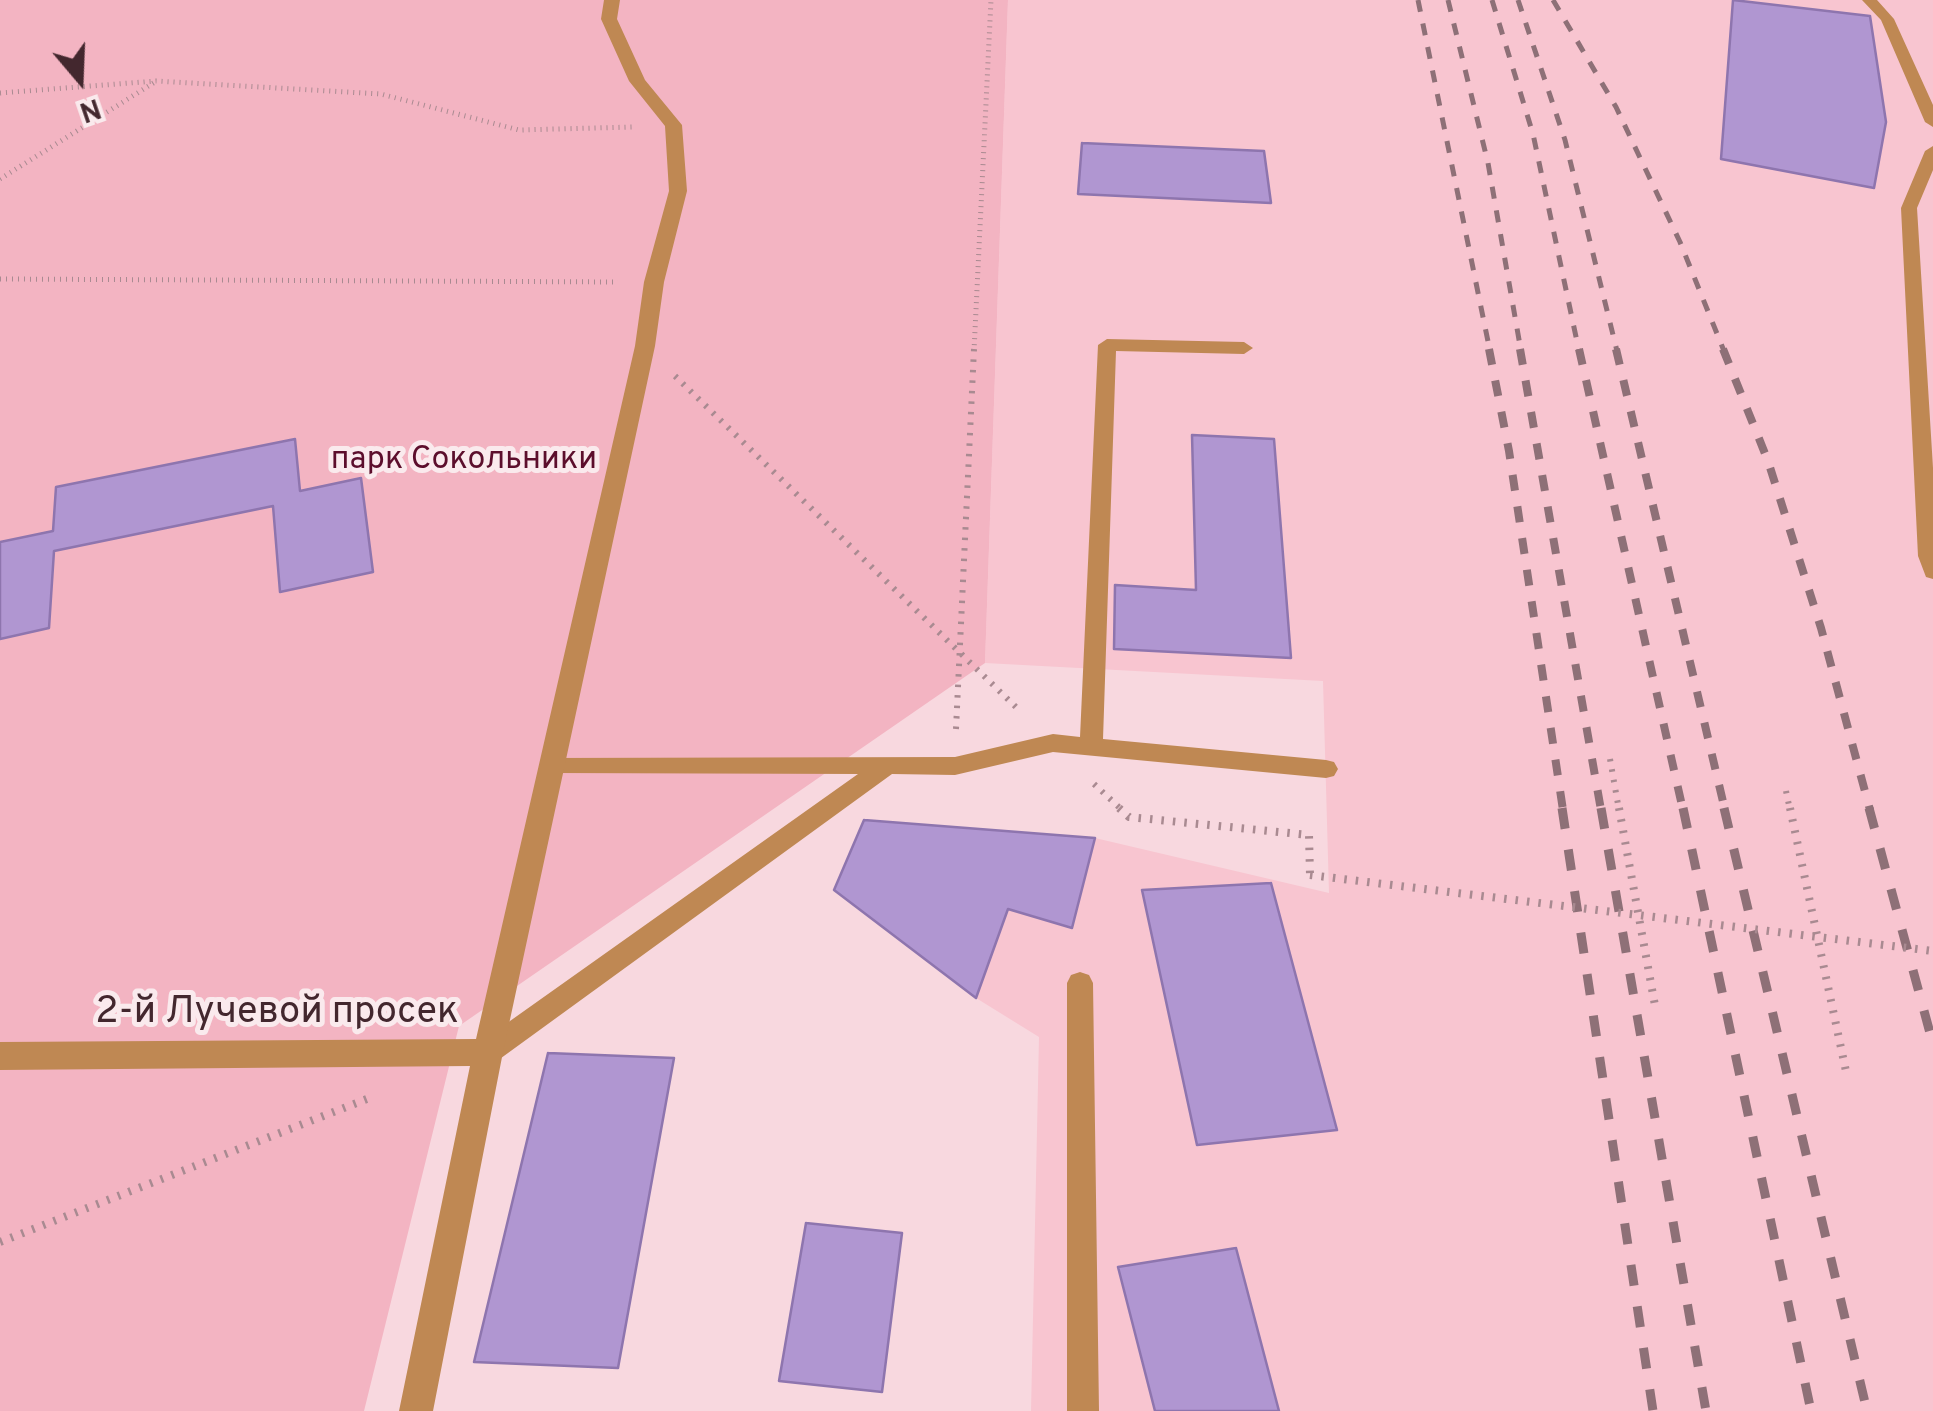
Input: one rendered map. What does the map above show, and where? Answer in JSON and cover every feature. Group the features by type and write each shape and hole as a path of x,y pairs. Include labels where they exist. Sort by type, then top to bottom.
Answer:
{"street":[{"path":"488,1052 554,764 644,346 654,282 678,191 673,126 637,81 610,19 612,0"},
{"name":"2-й Лучевой просек","path":"0,1056 488,1052 416,1411"}],"lane":[{"path":"1869,0 1887,18 1933,122"},
{"path":"1933,151 1908,208 1928,556 1933,572"},
{"path":"1092,745 1106,346 1244,348"},
{"path":"554,764 955,766 1053,743 1326,769"},
{"path":"488,1052 888,764"},
{"path":"1080,983 1083,1411"}],"path":[{"path":"955,766 991,0"},
{"path":"0,179 156,81"},
{"path":"0,93 156,81 380,94 519,130 673,126"},
{"path":"0,280 654,282"},
{"path":"644,346 1128,817 1308,836 1310,875 1933,951"},
{"path":"1610,758 1656,1010"},
{"path":"1786,790 1847,1076"},
{"path":"0,1242 380,1094"}],"shaded area":[{"path":"1008,0 1933,0 1933,1411 1031,1411 1039,1037 976,998 1008,909 1072,927 1095,838 1329,893 1323,681 985,663"}],"green space":[{"name":"парк Сокольники","path":"0,0 1008,0 985,663 459,1026 364,1411 0,1411"}],"building":[{"path":"1733,0 1870,16 1886,122 1874,188 1721,159"},
{"path":"1082,143 1264,151 1271,203 1078,194"},
{"path":"1192,435 1274,439 1291,658 1114,649 1115,585 1196,590"},
{"path":"295,439 300,491 361,478 373,572 280,592 273,506 54,551 49,628 0,639 0,542 53,531 56,487"},
{"path":"864,820 1095,838 1072,928 1008,909 976,998 834,890"},
{"path":"1271,883 1337,1130 1197,1145 1142,890"},
{"path":"548,1053 674,1058 618,1368 474,1362"},
{"path":"806,1223 902,1233 882,1392 779,1381"},
{"path":"1236,1248 1279,1411 1155,1411 1118,1267"}],"railway":[{"path":"1418,0 1490,351"},
{"path":"1448,0 1488,163 1521,351"},
{"path":"1492,0 1533,134 1579,351"},
{"path":"1518,0 1565,140 1617,351"},
{"path":"1553,0 1616,107 1680,242 1724,351"},
{"path":"1489,349 1509,451 1563,810"},
{"path":"1520,349 1601,810"},
{"path":"1579,349 1683,810"},
{"path":"1616,349 1725,810"},
{"path":"1723,349 1768,461 1821,628 1870,810"},
{"path":"1562,808 1653,1411"},
{"path":"1601,808 1706,1411"},
{"path":"1683,808 1811,1411"},
{"path":"1724,808 1867,1411"},
{"path":"1869,808 1933,1044"}]}
